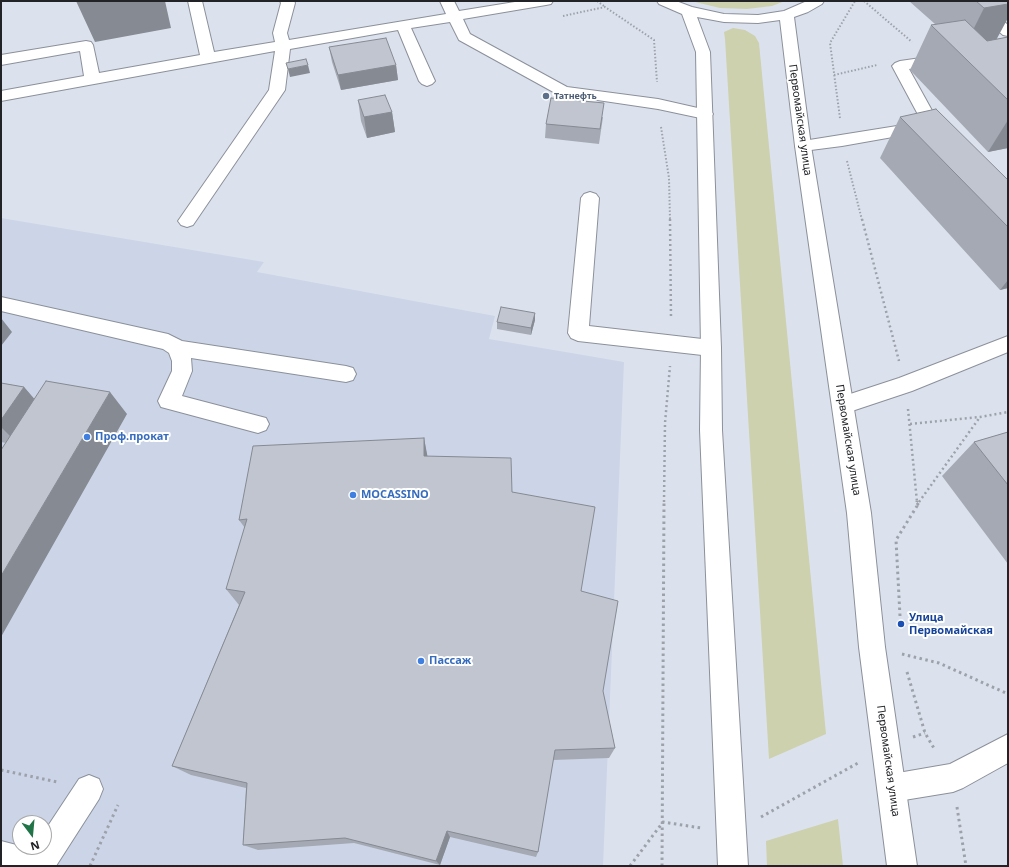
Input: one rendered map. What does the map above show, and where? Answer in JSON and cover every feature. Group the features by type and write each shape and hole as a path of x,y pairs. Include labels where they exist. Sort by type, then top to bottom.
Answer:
{"main road":[{"path":"195,1 208,58"},
{"path":"187,221 277,90 283,46 280,33 288,2 304,1"},
{"path":"447,1 464,37 563,91 658,104 705,114"},
{"path":"1,96 208,58 546,1"},
{"path":"664,1 688,11 724,18 758,19 787,15 803,9 817,1"},
{"path":"986,1 973,3 1008,32"},
{"path":"688,11 703,52 711,348 711,430 734,866"},
{"name":"Первомайская улица","path":"787,15 803,146 859,513 872,647 902,866"},
{"path":"402,25 427,81"},
{"path":"1,60 86,45 92,79"},
{"path":"803,146 937,131 900,66 949,59 955,64"},
{"path":"590,198 578,333 711,348"},
{"path":"1,304 168,342 178,348 346,374"},
{"path":"843,405 905,384 1008,344"},
{"path":"178,348 182,361 182,371 169,401 258,424"},
{"path":"892,788 953,778 1008,748"},
{"path":"1,856 40,866 89,789"}],"path":[{"path":"597,1 605,7"},
{"path":"855,1 830,43 842,141 905,384 917,506"},
{"path":"910,424 980,417 1008,412"},
{"path":"900,624 896,540 917,506 980,417"},
{"path":"901,647 904,662"},
{"path":"902,654 939,662 1008,694"},
{"path":"906,669 924,732 953,778 966,866"},
{"path":"630,866 663,822 732,833 886,748 924,732"},
{"path":"1,770 89,789"},
{"path":"90,866 118,805"}],"shaded area":[{"path":"1,218 264,262 257,272 495,316 489,339 624,362 603,866 1,866"}],"green space":[{"path":"691,1 785,1 772,6 747,9 720,8"},
{"path":"733,28 745,30 755,36 759,43 826,734 769,759 724,32"},
{"path":"838,819 843,866 767,866 766,841"}],"building":[{"path":"976,1 1008,1 1008,4 984,8"},
{"path":"965,20 987,41 1008,37 1008,100 931,25"},
{"path":"386,38 396,65 338,75 329,47"},
{"path":"306,59 308,65 288,69 286,63"},
{"path":"385,95 392,112 364,117 358,100"},
{"path":"551,98 604,103 600,129 546,124"},
{"path":"936,109 1008,180 1008,227 900,117"},
{"path":"501,307 535,313 531,328 497,322"},
{"path":"46,381 110,392 1,576 1,450"},
{"path":"1,383 24,387 1,420"},
{"path":"1008,432 1008,485 974,442"},
{"name":"Пассаж","path":"424,438 424,456 511,458 512,492 595,507 581,591 618,601 603,691 615,748 555,750 538,852 447,831 436,861 345,838 243,845 247,783 172,766 245,592 226,589 247,519 239,520 253,446"}],"place":[{"name":"Татнефть","path":"546,96"},
{"name":"Проф.прокат","path":"87,437"},
{"name":"MOCASSINO","path":"353,495"},
{"name":"Улица Первомайская","path":"901,624"},
{"name":"Пассаж","path":"421,661"}]}
